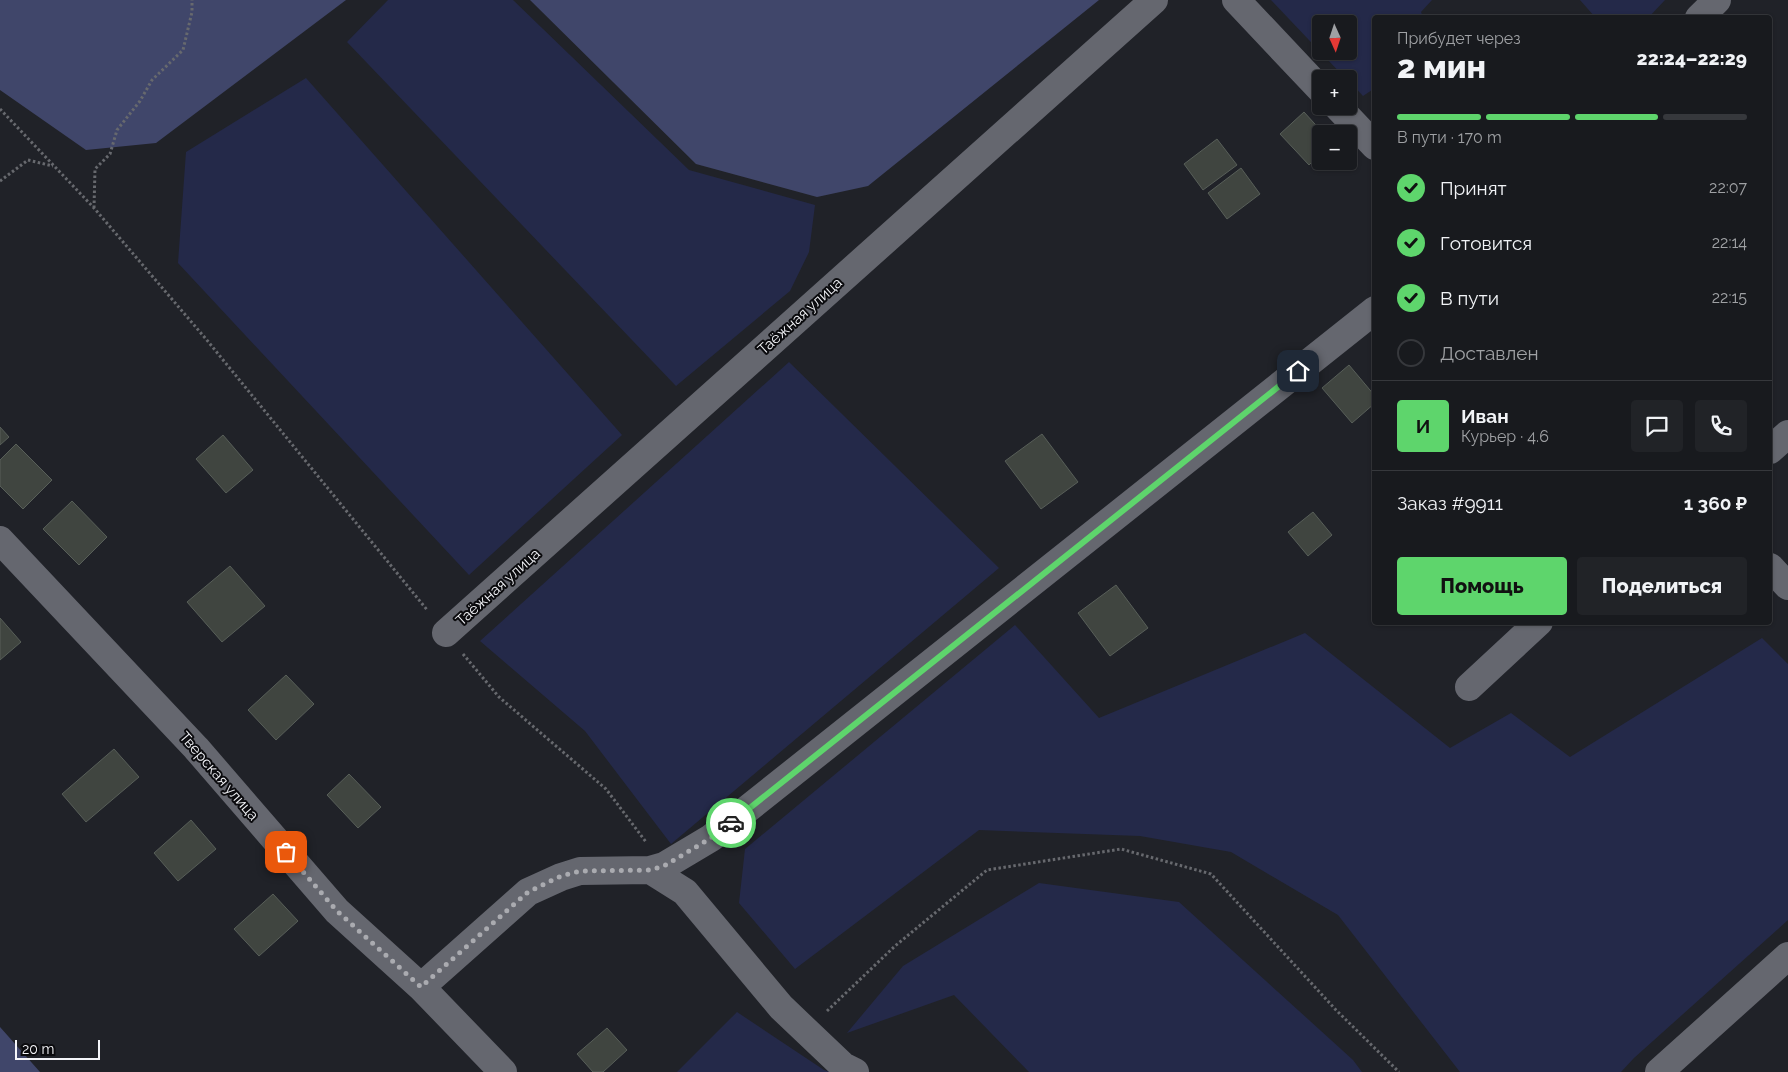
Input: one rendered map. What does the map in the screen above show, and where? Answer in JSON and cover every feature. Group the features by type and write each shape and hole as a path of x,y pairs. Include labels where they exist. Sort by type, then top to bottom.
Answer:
{"street":[{"name":"Таёжная улица","path":"446,633 1154,0"},
{"path":"1236,0 1312,80"},
{"path":"1702,15 1717,0"},
{"path":"1346,115 1372,143"},
{"path":"421,987 528,892 561,876 580,871 657,868 711,838 1372,312"},
{"path":"1772,448 1788,434"},
{"name":"Тверская улица","path":"0,540 196,748 337,911 421,987 503,1072"},
{"path":"1772,569 1788,586"},
{"path":"1469,687 1536,625"},
{"path":"657,868 685,892 781,1007 843,1066 855,1072"},
{"path":"1659,1072 1788,956"}],"path":[{"path":"94,208 95,169 110,154 117,130 140,101 152,80 183,50 192,12 192,0"},
{"path":"0,109 94,208 206,339 499,697 606,789 657,868"},
{"path":"0,181 28,160 54,166"},
{"path":"807,1031 895,946 987,870 1120,849 1212,874 1336,1010 1399,1072"}],"shaded area":[{"path":"0,0 346,0 156,143 86,150 0,90"},
{"path":"388,0 513,0 689,170 815,205 809,252 790,291 676,386 347,42"},
{"path":"530,0 1099,0 868,186 817,197 696,164"},
{"path":"1271,0 1432,0 1421,12 1422,15 1372,15 1372,90 1363,96 1357,90 1357,70 1337,70 1328,60 1358,60 1358,15 1312,15 1312,43"},
{"path":"1580,0 1665,0 1651,15 1593,15"},
{"path":"306,78 622,435 469,575 178,263 186,152"},
{"path":"789,362 999,568 671,844 585,731 480,641"},
{"path":"1015,625 1099,718 1305,633 1450,748 1511,713 1570,757 1762,638 1788,664 1788,920 1634,1058 1621,1072 1460,1072 1338,915 1231,852 1140,836 979,830 795,969 739,903 745,849"},
{"path":"1039,883 1179,902 1353,1060 1362,1072 1029,1072 954,995 847,1033 903,966"},
{"path":"737,1012 824,1070 830,1072 677,1072"},
{"path":"0,1027 40,1072 0,1072"}],"building":[{"path":"1304,112 1316,125 1312,125 1312,162 1309,165 1280,134"},
{"path":"1217,139 1237,165 1203,190 1184,164"},
{"path":"1241,168 1260,194 1227,219 1208,193"},
{"path":"1349,365 1372,392 1372,406 1352,423 1322,388"},
{"path":"0,427 9,437 0,445"},
{"path":"1042,434 1078,482 1041,509 1005,461"},
{"path":"223,435 253,470 226,493 196,459"},
{"path":"16,444 52,480 23,509 0,486 0,460"},
{"path":"72,501 107,537 79,565 43,529"},
{"path":"1313,512 1332,535 1308,556 1288,532"},
{"path":"230,566 265,606 222,642 187,602"},
{"path":"1116,585 1148,628 1110,656 1078,613"},
{"path":"0,618 21,642 0,660"},
{"path":"286,675 314,704 276,740 248,710"},
{"path":"114,749 139,777 86,822 62,794"},
{"path":"349,774 381,807 358,828 327,795"},
{"path":"191,820 216,849 178,881 154,853"},
{"path":"273,894 298,921 259,956 234,929"},
{"path":"607,1028 627,1050 603,1072 593,1072 577,1054"}],"way so far":[{"path":"286,852 337,911 421,987 528,892 561,876 580,871 650,870 664,866 711,838 731,823"}],"route":[{"path":"731,823 1298,371"}]}
